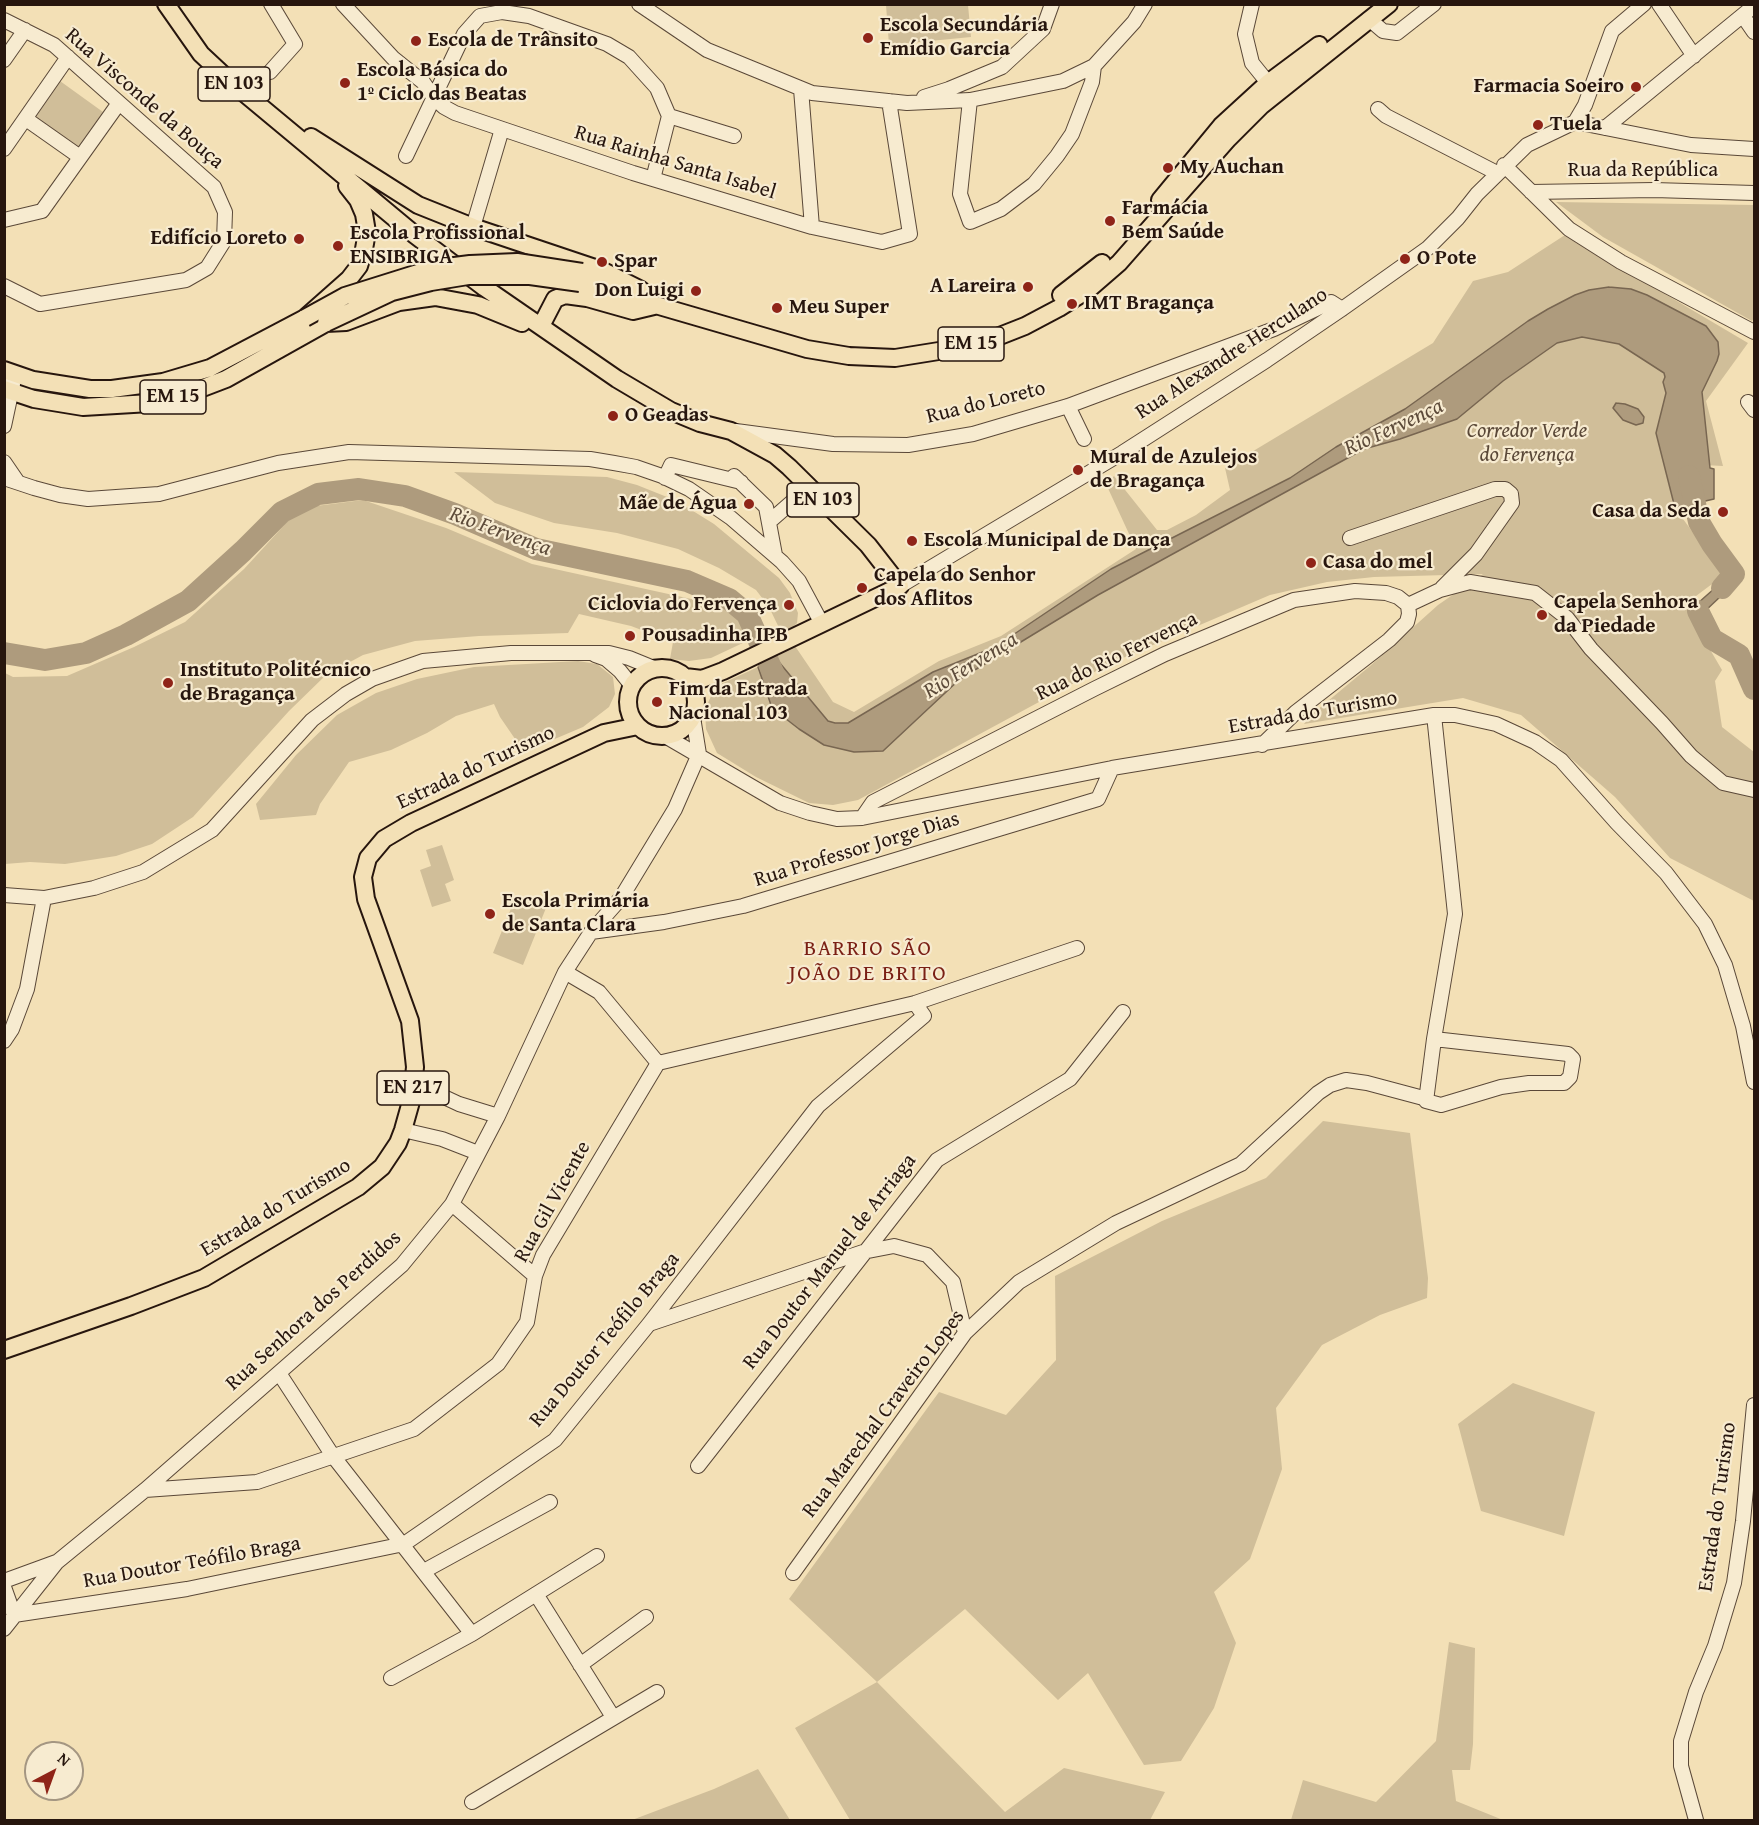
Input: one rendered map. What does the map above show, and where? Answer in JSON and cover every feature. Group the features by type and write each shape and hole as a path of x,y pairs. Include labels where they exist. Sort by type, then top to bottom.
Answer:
{"main road":[{"name":"EN 103","path":"166,4 201,54 250,99 416,235 485,288 541,326"},
{"name":"EN 103","path":"174,4 207,49 293,126 490,282 541,326"},
{"name":"EM 15","path":"4,371 33,380 90,389 112,389 163,382 210,368 345,296 430,269 517,262 640,290 810,339 851,346 897,347 947,340 1020,316 1059,296 1119,249 1209,140 1371,12 1389,4"},
{"name":"EM 15","path":"8,390 34,399 83,407 150,403 182,395 226,379 326,322 392,292 440,280 468,276 581,278 657,306 807,349 849,356 895,358 992,339 1025,326 1089,289 1119,262 1272,88"},
{"path":"293,126 418,205 473,227 601,270 640,290"},
{"path":"305,318 349,279 359,266 367,232 364,214 358,200 316,152"},
{"path":"326,322 346,322 399,302 435,297 478,305 528,325 541,326 555,299 565,295 587,298 633,311 657,306"},
{"name":"Rua do Loreto","path":"541,326 617,379 671,411 700,423 731,430"},
{"name":"EN 103","path":"731,430 775,455 868,545 900,586"},
{"name":"Rua Alexandre Herculano","path":"685,677 702,679 723,671 900,586"},
{"path":"656,669 666,669 685,677 692,686 695,696 694,712 686,726 676,733 665,736 646,732 638,726 628,704 632,686 638,678 656,669"},
{"name":"Rua Alexandre Herculano","path":"694,712 701,689 723,671"},
{"name":"Estrada do Turismo","path":"604,733 620,717 628,704"},
{"name":"Estrada do Turismo","path":"4,1350 204,1278 358,1187 382,1167 398,1143 403,1130 411,1105 415,1067 410,1021 366,899 363,877 368,858 384,839 411,823 604,733 638,726"}],"street":[{"name":"Rua Rainha Santa Isabel","path":"343,4 393,58 423,82 434,98 455,113 653,179 812,227 882,242 910,234 889,101"},
{"path":"639,4 707,50 801,89 812,93 907,102 970,100 1063,81 1094,66 1134,22 1146,4"},
{"path":"907,102 949,89 1002,67 1043,29 1052,4"},
{"path":"1252,4 1245,34 1252,63 1272,88"},
{"path":"1371,12 1383,31 1397,33 1434,4"},
{"path":"1644,4 1612,31 1585,105 1575,122 1690,145 1754,148"},
{"path":"1659,4 1694,56"},
{"path":"270,72 295,44 273,5"},
{"path":"1605,128 1755,6"},
{"path":"405,156 464,34 480,16 502,12 530,16 607,44 629,57 657,88 669,116 653,179"},
{"path":"1743,16 1755,32"},
{"name":"Rua Visconde da Bouça","path":"4,20 54,45 68,57 214,187 225,212 224,241 207,268 186,280 40,304 4,286"},
{"path":"4,60 10,44 25,30"},
{"path":"4,149 68,57"},
{"path":"970,100 960,194 970,222 1001,209 1034,184 1057,156 1072,134 1092,82 1094,66"},
{"path":"801,89 812,227"},
{"path":"4,220 42,211 119,103"},
{"path":"1378,109 1386,116 1501,169 1531,192 1569,229 1621,262 1755,332"},
{"path":"669,116 734,136"},
{"path":"26,119 80,157"},
{"name":"Rua Alexandre Herculano","path":"900,586 1132,447 1342,309 1428,248 1501,169 1527,145 1575,122"},
{"path":"473,227 502,129"},
{"name":"Rua da República","path":"1531,192 1654,189 1755,193"},
{"name":"Rua do Loreto","path":"731,430 833,444 908,445 973,434 1068,406 1274,328 1331,302 1342,309"},
{"path":"4,371 11,377 13,384 8,390 6,419"},
{"path":"6,419 34,399"},
{"path":"1068,406 1084,439"},
{"path":"4,477 60,495 88,499 159,494 278,463 350,452 590,459 636,467 689,489 731,518 775,555 799,581 821,622"},
{"path":"4,462 18,483"},
{"path":"665,478 671,465 738,479 766,507 775,555"},
{"path":"769,522 809,487"},
{"path":"1350,538 1495,489 1504,489 1511,494 1512,503 1476,554 1440,590"},
{"path":"1262,745 1296,712 1389,640 1407,622 1408,605 1440,590 1470,582 1534,593 1567,618 1591,649 1691,756 1723,783 1755,790"},
{"name":"Rua do Rio Fervença","path":"862,818 873,802 1064,704 1165,654 1294,600 1355,591 1386,593 1398,597 1408,605"},
{"path":"4,895 44,898 94,888 143,872 212,830 312,720 346,694 372,679 423,661 512,653 609,653 656,669"},
{"path":"590,653 606,659 632,686"},
{"path":"694,712 699,754"},
{"path":"1427,1099 1434,1039 1455,914 1434,715"},
{"name":"Estrada do Turismo","path":"665,736 780,803 837,819 862,818 1113,768 1434,715 1455,715 1497,724 1535,741 1561,760 1617,823 1666,873 1705,924 1725,964 1743,1026 1755,1082"},
{"name":"Rua Senhora dos Perdidos","path":"4,1629 57,1562 145,1490 402,1265 452,1204 498,1116 565,972 591,932 621,898 675,809 699,754"},
{"name":"Rua Professor Jorge Dias","path":"591,932 664,922 743,906 1098,799 1113,768"},
{"path":"4,1041 12,1029 27,989 44,898"},
{"path":"565,972 599,992 657,1063 915,1003 1077,948"},
{"name":"Rua Doutor Teófilo Braga","path":"14,1615 187,1589 404,1544 555,1440 649,1324 818,1106 924,1016 915,1003"},
{"name":"Rua Doutor Manuel de Arriaga","path":"698,1466 937,1160 1070,1079 1123,1012"},
{"name":"Rua Marechal Craveiro Lopes","path":"793,1573 965,1333 1019,1282 1116,1223 1241,1164 1318,1093 1330,1085 1346,1080 1376,1085 1441,1105 1501,1087 1528,1083 1564,1083 1570,1077 1573,1059 1568,1054 1434,1039"},
{"name":"Rua Gil Vicente","path":"145,1490 257,1482 414,1430 498,1364 527,1322 535,1276 543,1255 657,1063"},
{"path":"414,1083 459,1104 498,1116"},
{"path":"403,1130 442,1138 478,1153"},
{"path":"452,1204 535,1276"},
{"path":"649,1324 863,1252 894,1246 927,1255 953,1282 965,1333"},
{"path":"279,1373 333,1456 472,1634"},
{"name":"Estrada do Turismo","path":"1696,1821 1681,1766 1681,1741 1695,1692 1715,1646 1734,1583 1755,1405"},
{"path":"424,1571 550,1502"},
{"path":"391,1678 472,1634 597,1556"},
{"path":"4,1581 57,1562"},
{"path":"4,1587 14,1615"},
{"path":"536,1594 613,1717"},
{"path":"580,1665 646,1617"},
{"path":"472,1802 657,1692"}],"green space":[{"path":"886,5 968,5 971,37 889,45"},
{"path":"60,81 103,112 77,148 34,117"},
{"path":"1556,202 1754,205 1754,318 1752,321 1603,237"},
{"name":"Corredor Verde do Fervença","path":"1565,235 1748,343 1706,401 1723,466 1664,463 1675,508 1724,575 1684,605 1722,670 1715,681 1722,727 1754,752 1754,901 1670,858 1615,797 1521,715 1463,698 1304,724 1310,716 1438,605 1483,574 1374,577 1327,582 1270,595 1111,663 858,800 833,805 809,803 756,777 717,753 706,729 705,710 711,696 721,684 795,646 833,702 854,712 939,661 1001,636 1136,549 1106,484 1114,476 1157,530 1167,530 1196,515 1230,490 1225,468 1433,343 1473,281 1508,272"},
{"path":"259,349 261,353 208,379 149,396 118,399 82,397 50,394 21,386 21,382 105,395"},
{"path":"454,472 607,477 637,485 677,501 714,524 779,578 790,593 798,613 797,623 781,632 769,607 756,590 719,568 678,549 617,533 554,523 495,503"},
{"name":"Instituto Politécnico de Bragança","path":"363,500 446,528 532,564 723,606 739,620 747,641 711,658 689,661 670,659 673,642 631,626 579,614 568,633 415,641 363,655 326,675 289,711 193,817 152,844 116,856 65,864 30,862 5,864 5,673 13,677 67,676 134,647 185,622 244,569 300,508"},
{"path":"578,661 597,664 613,677 615,694 609,707 583,727 524,752 500,717 494,704 456,716 391,750 349,762 320,804 316,815 260,820 256,804 296,755 337,715 376,693 417,679 474,667"},
{"path":"442,845 454,880 445,884 451,901 432,907 420,870 431,866 426,850"},
{"path":"516,896 546,908 523,965 493,953"},
{"path":"1323,1121 1410,1133 1428,1278 1427,1298 1380,1315 1322,1345 1276,1408 1282,1469 1250,1559 1214,1592 1236,1643 1214,1708 1181,1761 1144,1765 1088,1673 1058,1700 965,1609 877,1682 789,1599 939,1392 1006,1415 1056,1360 1055,1276 1162,1221 1266,1178"},
{"path":"1513,1383 1595,1412 1564,1536 1481,1511 1458,1424"},
{"path":"1449,1642 1475,1648 1473,1744 1470,1770 1452,1770 1456,1801 1503,1820 1291,1820 1303,1780 1376,1802 1436,1741"},
{"path":"877,1682 1005,1812 1064,1768 1165,1792 1150,1820 850,1820 795,1728"},
{"path":"758,1769 790,1820 632,1820 714,1789"}],"water":[{"path":"1609,287 1631,289 1647,295 1706,326 1718,342 1717,361 1702,392 1710,468 1714,469 1714,499 1675,508 1656,433 1666,393 1663,382 1664,373 1619,344 1582,337 1557,343 1503,381 1457,419 1364,449 1098,595 960,679 883,751 854,752 824,745 772,708 758,667 774,656 828,721 848,723 933,672 995,647 1111,569 1290,478 1336,447 1405,409 1548,309 1575,295"},
{"path":"1616,403 1638,409 1644,417 1643,423 1636,425 1623,420 1613,408"},
{"path":"1730,562 1740,578 1703,613 1715,634 1706,640 1689,611 1724,580 1727,570 1724,569"}],"waterway":[{"name":"Rio Fervença","path":"1689,476 1699,522 1734,574 1722,588"},
{"name":"Rio Fervença","path":"4,653 45,660 86,653 126,635 188,601 282,512 318,494 359,489 405,496 455,514 536,549 687,581 729,599 747,614 776,679 782,687"},
{"name":"Rio Fervença","path":"1698,611 1712,639 1739,655 1754,689"}],"place":[{"name":"Escola Secundária Emídio Garcia","path":"868,38"},
{"name":"Escola de Trânsito","path":"416,41"},
{"name":"Escola Básica do 1º Ciclo das Beatas","path":"345,83"},
{"name":"Farmacia Soeiro","path":"1636,87"},
{"name":"Tuela","path":"1538,125"},
{"name":"My Auchan","path":"1168,168"},
{"name":"Farmácia Bem Saúde","path":"1110,221"},
{"name":"Edifício Loreto","path":"299,239"},
{"name":"Escola Profissional ENSIBRIGA","path":"338,246"},
{"name":"O Pote","path":"1405,259"},
{"name":"Spar","path":"602,262"},
{"name":"A Lareira","path":"1028,287"},
{"name":"Don Luigi","path":"696,291"},
{"name":"IMT Bragança","path":"1072,304"},
{"name":"Meu Super","path":"777,308"},
{"name":"O Geadas","path":"613,416"},
{"name":"Mural de Azulejos de Bragança","path":"1078,470"},
{"name":"Mãe de Água","path":"749,504"},
{"name":"Casa da Seda","path":"1723,512"},
{"name":"Escola Municipal de Dança","path":"912,541"},
{"name":"Casa do mel","path":"1311,563"},
{"name":"Capela do Senhor dos Aflitos","path":"862,588"},
{"name":"Ciclovia do Fervença","path":"789,605"},
{"name":"Capela Senhora da Piedade","path":"1542,615"},
{"name":"Pousadinha IPB","path":"630,636"},
{"name":"Instituto Politécnico de Bragança","path":"168,683"},
{"name":"Fim da Estrada Nacional 103","path":"657,702"},
{"name":"Escola Primária de Santa Clara","path":"490,914"}],"district":[{"name":"BARRIO SÃO JOÃO DE BRITO","path":"868,962"}]}
